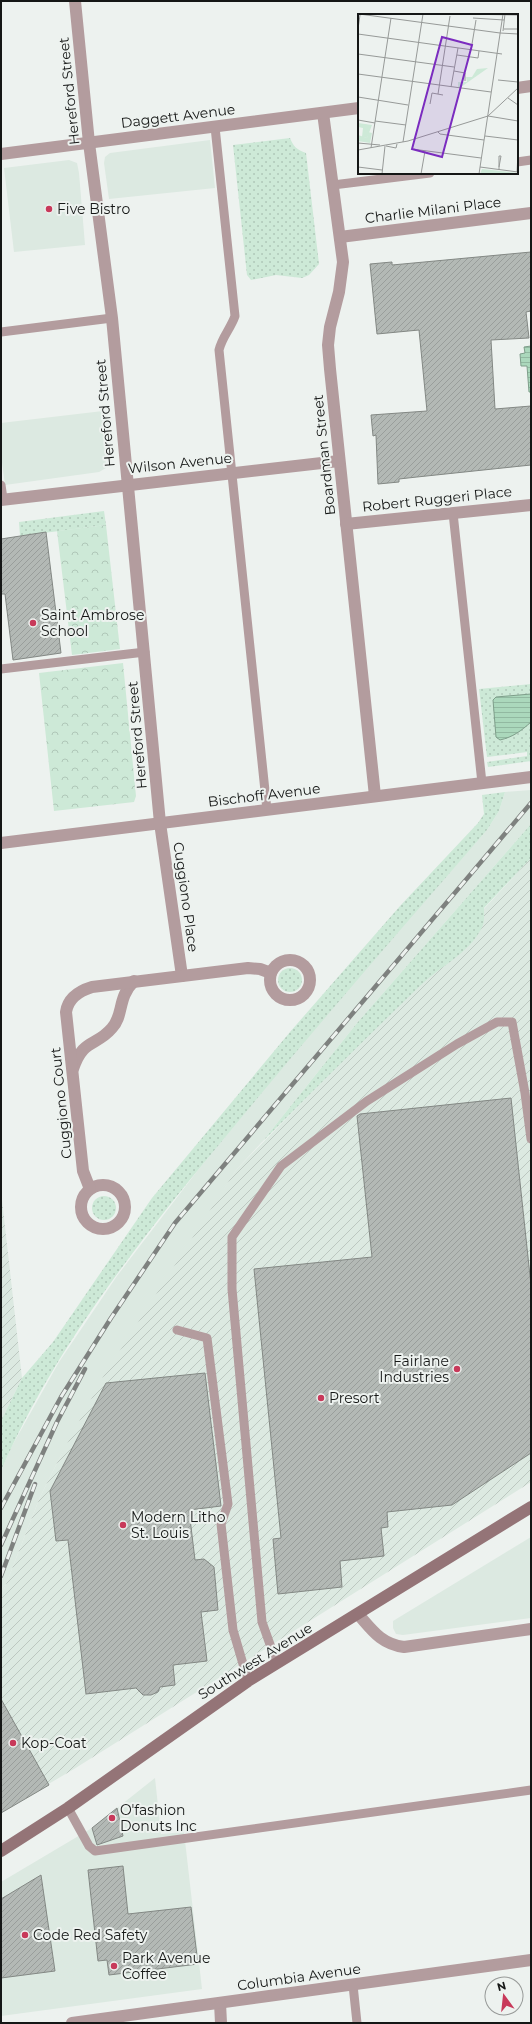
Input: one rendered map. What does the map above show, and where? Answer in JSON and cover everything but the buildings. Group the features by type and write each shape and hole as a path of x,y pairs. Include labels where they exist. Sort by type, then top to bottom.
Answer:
{"street":[{"name":"Hereford Street","path":"75,1 89,143 112,318 126,484 145,652 160,823"},
{"path":"518,88 531,86"},
{"name":"Daggett Avenue","path":"1,154 358,108"},
{"name":"Boardman Street","path":"323,112 340,237 342,277 330,327 328,345 375,796"},
{"name":"Charlie Milani Place","path":"340,237 531,213"},
{"name":"Wilson Avenue","path":"2,500 126,484 339,461"},
{"name":"Robert Ruggeri Place","path":"346,524 531,505"},
{"name":"Bischoff Avenue","path":"1,843 531,777"},
{"name":"Cuggiono Place","path":"160,823 182,976"},
{"path":"72,1070 77,1056 84,1048 113,1028 117,1019 122,996 126,989 134,982 248,968 260,969 271,973"},
{"name":"Cuggiono Court","path":"90,1189 83,1171 66,1012 68,1004 75,994 84,989 92,986 134,982"},
{"name":"Southwest Avenue","path":"1,1851 68,1808 248,1681 531,1507"},
{"path":"358,1614 378,1636 391,1645 404,1647 531,1629"},
{"name":"Columbia Avenue","path":"72,2023 531,1960"},
{"path":"220,2003 222,2023"}],"lane":[{"path":"216,127 235,316 232,325 222,340 219,350 267,810"},
{"path":"518,162 531,160"},
{"path":"333,185 422,174"},
{"path":"1,332 112,318"},
{"path":"1,485 2,500"},
{"path":"453,513 482,782"},
{"path":"1,669 145,652"},
{"path":"277,1664 262,1622 232,1289 232,1237 281,1166 367,1101 457,1044 497,1022 512,1022 525,1093 531,1139"},
{"path":"177,1330 207,1338 228,1504 221,1524 233,1630 248,1681"},
{"path":"68,1808 89,1846 95,1851 531,1790"},
{"path":"353,1984 357,2023"}],"shaded area":[{"path":"210,140 215,188 109,199 104,163 105,157 110,153"},
{"path":"69,160 77,163 79,173 85,245 14,252 4,168"},
{"path":"531,346 531,392 529,392 527,366 521,366 520,354 525,353 524,347"},
{"path":"103,411 106,468 99,472 5,485 1,455 1,423"},
{"path":"531,694 531,722 517,733 500,740 496,737 493,700 496,697"},
{"path":"531,790 531,824 357,1023 262,1142 236,1170 60,1457 40,1497 1,1597 1,1471 12,1446 59,1362 117,1276 198,1170 336,1002 487,830 499,811 505,792"},
{"path":"531,858 531,1482 74,1769 1,1812 1,1597 40,1497 103,1377 236,1170 362,1041"},
{"path":"1,1191 22,1378 1,1421"},
{"path":"531,1537 531,1618 403,1635 396,1634 393,1628 393,1621"},
{"path":"155,1778 161,1834 184,1832 202,1989 1,2016 1,1882 92,1828"}],"green space":[{"path":"290,138 292,143 300,151 306,153 319,264 309,275 302,278 276,275 251,280 247,275 233,145"},
{"path":"104,511 106,525 20,536 19,522"},
{"path":"106,525 120,649 72,655 57,531"},
{"path":"123,663 136,796 134,802 54,811 39,673"},
{"path":"531,684 531,761 488,767 487,762 527,756 527,752 487,757 479,689"},
{"path":"505,792 499,811 487,830 390,941 295,1054 167,1208 135,1250 104,1292 47,1380 1,1471 1,1421 22,1378 53,1342 152,1198 290,1032 400,906 478,823 484,814 482,795"},
{"path":"531,824 531,858 484,908 483,926 475,939 461,953 429,977 262,1142 357,1023"},
{"path":"290,968 299,971 302,980 299,989 290,992 281,989 278,980 281,971"},
{"path":"104,1196 113,1199 116,1208 113,1217 104,1220 95,1217 92,1208 95,1199"}],"railway":[{"path":"1,1508 61,1397 111,1318 175,1223 531,803"},
{"path":"1,1545 57,1422 85,1369"},
{"path":"1,1576 35,1484"}],"place":[{"name":"Five Bistro","path":"49,209"},
{"name":"Saint Ambrose School","path":"33,623"},
{"name":"Fairlane Industries","path":"457,1369"},
{"name":"Presort","path":"321,1398"},
{"name":"Modern Litho St. Louis","path":"123,1525"},
{"name":"Kop-Coat","path":"13,1743"},
{"name":"O'fashion Donuts Inc","path":"112,1818"},
{"name":"Code Red Safety","path":"25,1935"},
{"name":"Park Avenue Coffee","path":"114,1966"}]}
